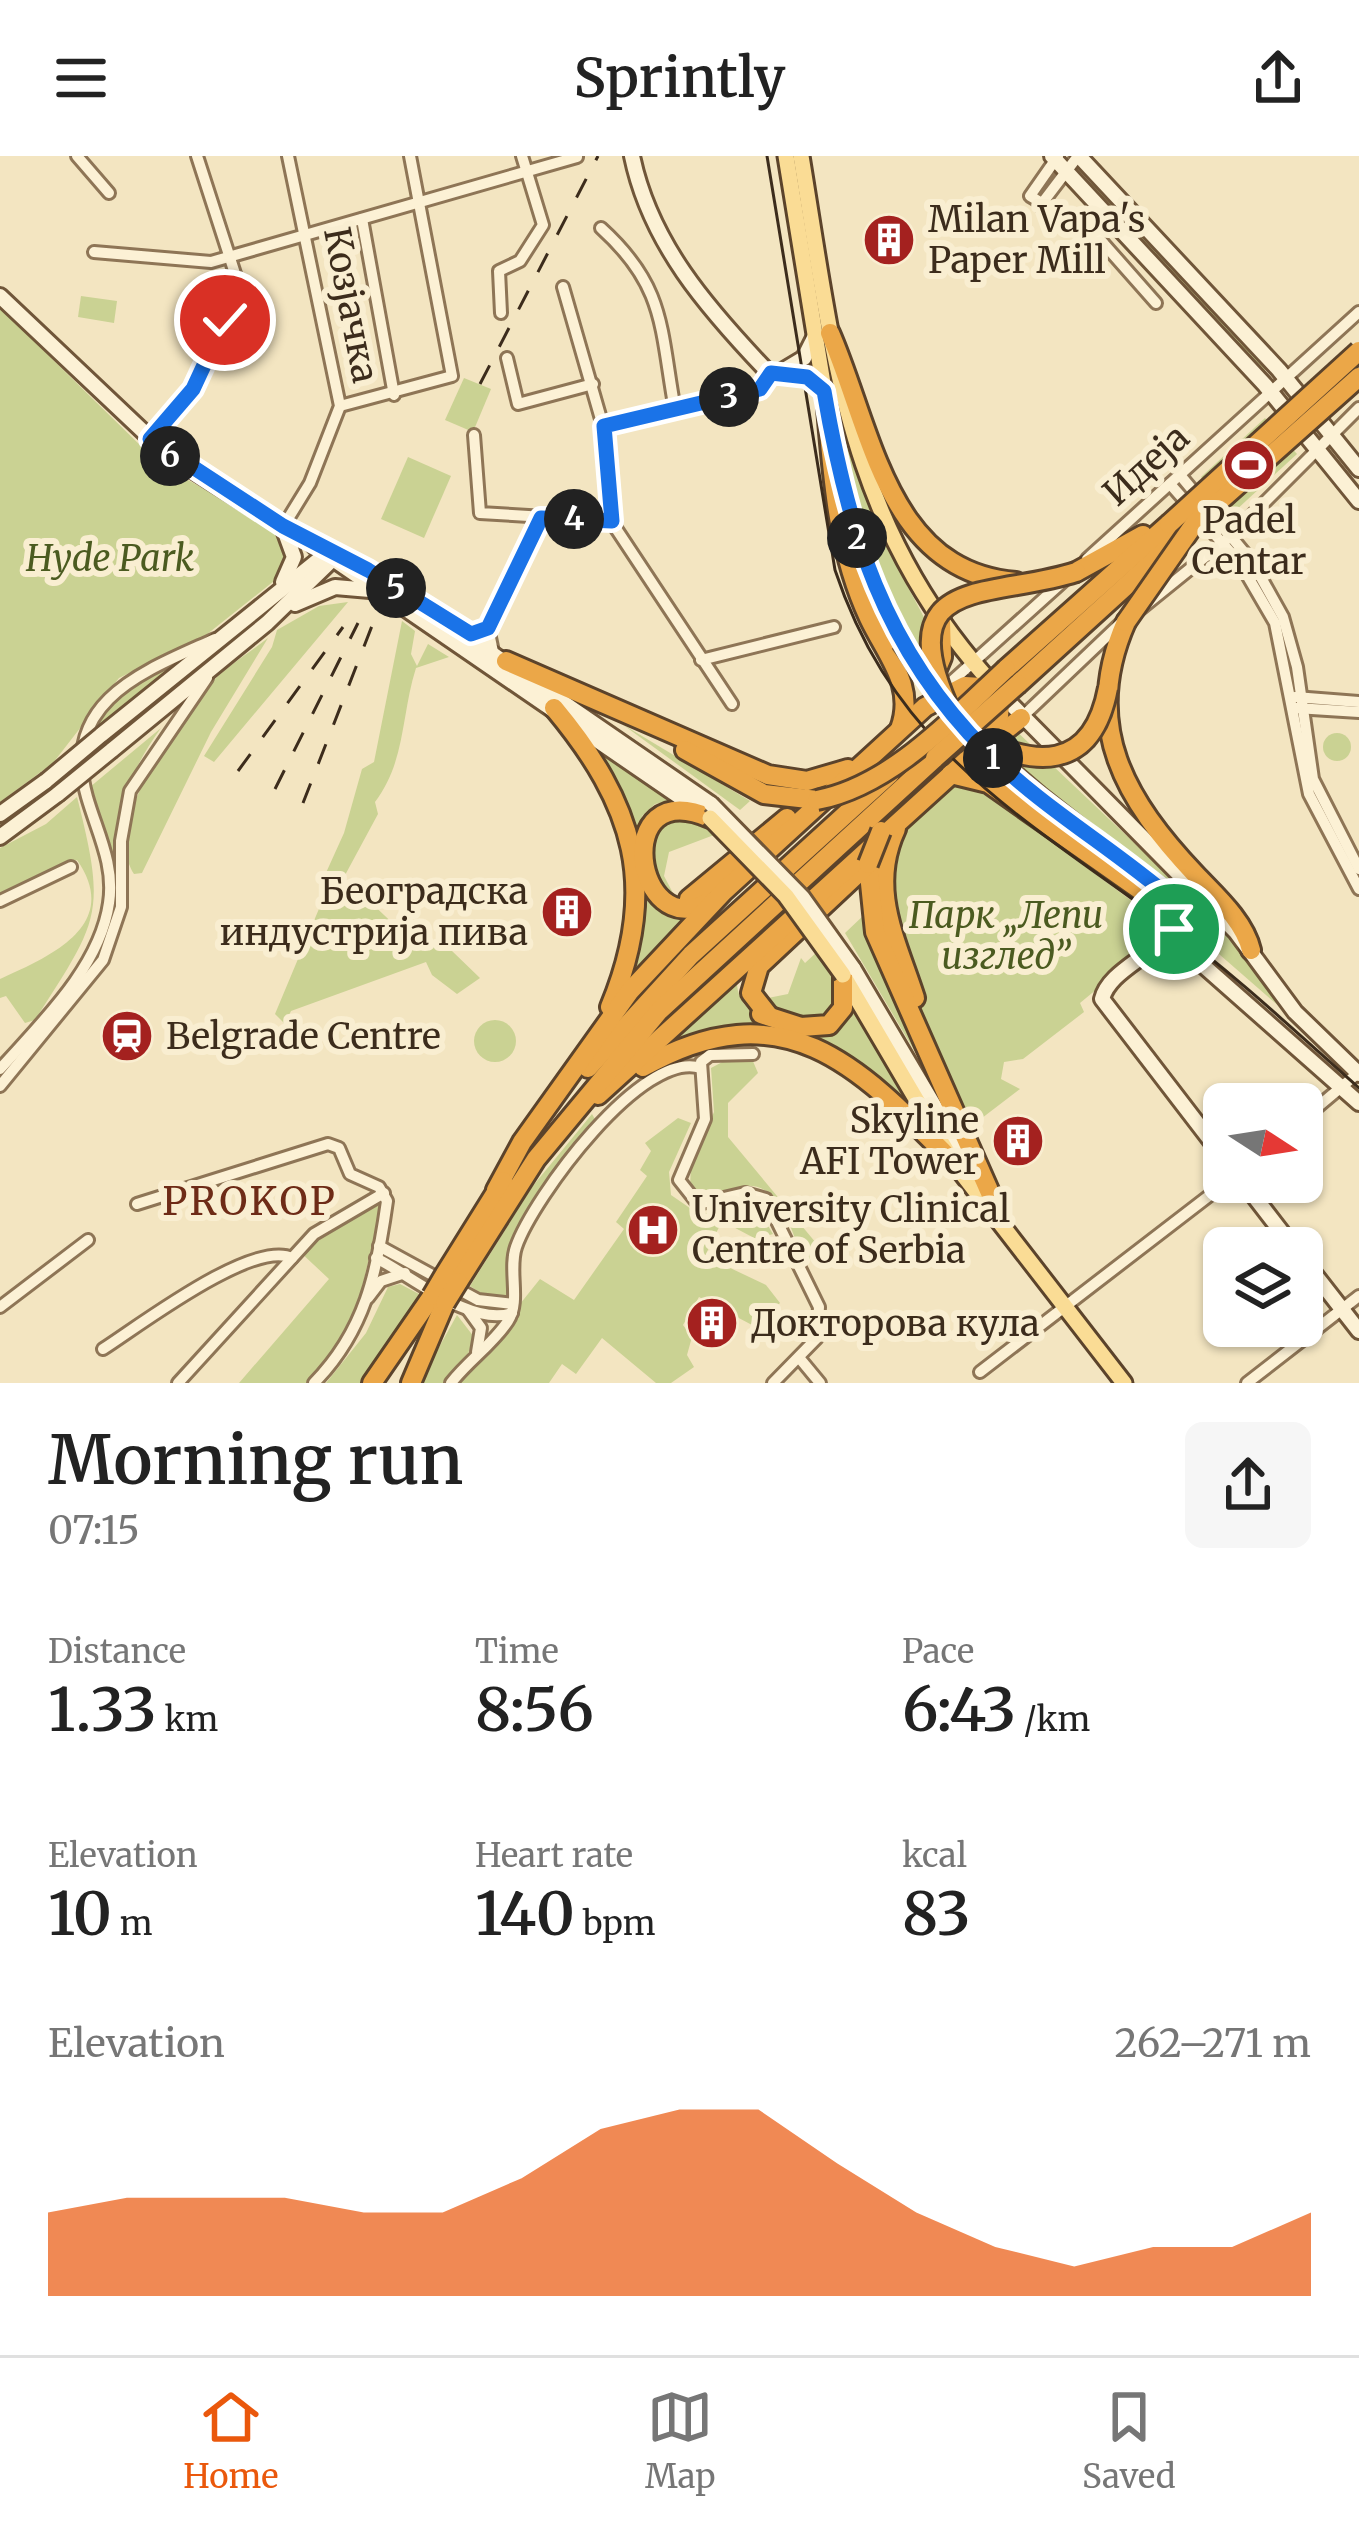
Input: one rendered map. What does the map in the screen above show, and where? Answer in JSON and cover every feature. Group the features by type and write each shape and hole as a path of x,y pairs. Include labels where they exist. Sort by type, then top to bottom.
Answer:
{"highway":[{"path":"823,334 909,523 934,551 976,575 1016,582"},
{"path":"1003,1221 875,932 868,863 880,831 930,750 1359,351"},
{"path":"496,1190 596,1058 741,920 1359,377"},
{"path":"826,399 844,550 868,616 902,679 907,700 900,729"},
{"path":"975,741 1013,755 1055,757 1090,735 1126,622 1195,523"},
{"path":"952,715 932,661 937,622 963,596 1016,582 1058,578 1169,524"},
{"path":"902,679 919,682 937,672 941,621"},
{"path":"499,657 785,780 820,780 864,762"},
{"path":"710,811 675,806 656,817 645,854 653,884 680,901 716,890 925,707 965,686 996,688 1001,715 950,774 762,954 739,989 751,1010 808,1028 829,1025 843,1008 848,972"},
{"path":"1108,688 1118,769 1164,841 1235,919 1252,950"},
{"path":"554,708 609,782 634,862 629,946 595,1040"},
{"path":"622,712 734,780 776,798 817,800"},
{"path":"975,741 1021,718"},
{"path":"452,1278 522,1142 630,991 716,890 780,823 817,800 859,786 930,750"},
{"path":"950,774 988,783 1157,902 1181,912"},
{"path":"901,819 882,869 883,896 944,1088"},
{"path":"559,1130 868,863"},
{"path":"386,1383 452,1278 559,1130 741,920"},
{"path":"608,1087 700,1042 741,1035 793,1040 824,1050 875,1083 953,1162"},
{"path":"372,1383 436,1304"},
{"path":"401,1383 436,1304"},
{"path":"411,1383 436,1304"}],"main road":[{"path":"632,156 655,231 775,373 807,377 826,399"},
{"path":"786,156 823,334 866,480 887,531 941,621 1021,718 1252,950 1295,1012 1359,1074"},
{"path":"801,156 823,334 826,399 852,520 900,643 975,741 1137,868 1181,912 1195,956 1359,1103"},
{"path":"1078,156 1286,378 1359,469"},
{"path":"1059,160 1271,392 1359,501"},
{"path":"0,296 150,439 710,811"},
{"path":"775,373 804,358 823,334"},
{"path":"272,597 293,557 283,526"},
{"path":"0,814 330,556"},
{"path":"1,833 58,794 267,623 330,556"},
{"path":"330,556 499,657 710,811 848,972 1003,1221 1124,1383"},
{"path":"267,623 334,587 375,591"},
{"path":"1181,912 1167,940 1109,984 1102,999 1203,1131"},
{"path":"848,972 953,1162 1003,1221"},
{"path":"1259,1203 1278,1227"},
{"path":"1323,1285 1359,1331"}],"street":[{"path":"150,439 193,389 238,291 197,156"},
{"name":"Козјачка","path":"283,526 310,483 340,406 288,156"},
{"path":"340,406 452,376 410,156"},
{"path":"501,314 499,272 520,261 543,220 522,156"},
{"path":"1078,156 1059,160 1030,196 1096,236 1156,303"},
{"path":"77,157 109,193"},
{"path":"94,252 200,263 577,157"},
{"path":"1040,206 1059,160"},
{"path":"362,219 394,395"},
{"path":"601,228 638,264 652,287 675,410"},
{"path":"563,286 604,426 612,521 731,704"},
{"name":"Идеја","path":"925,707 1359,312"},
{"path":"507,358 518,404 593,384"},
{"path":"604,426 760,389 775,373"},
{"path":"1021,718 1120,622 1173,589 1228,539 1359,407"},
{"path":"474,435 480,513 612,521"},
{"path":"1175,479 1228,539 1275,622 1313,779 1359,869"},
{"path":"499,657 488,628 541,518"},
{"path":"701,660 834,627"},
{"path":"463,633 488,628"},
{"path":"0,1069 93,951 109,906 109,870 82,773 98,712 145,669 229,632"},
{"path":"0,1085 103,960 121,907 122,830 130,791 216,665"},
{"path":"1297,703 1359,702"},
{"path":"1297,703 1359,712"},
{"path":"1297,703 1310,794 1359,889"},
{"path":"0,901 71,867"},
{"path":"753,1054 710,1054 701,1068 706,1111 681,1167 680,1186 698,1204 745,1193 769,1202 821,1313 818,1339 773,1383"},
{"path":"451,1383 493,1338 512,1308 519,1241 593,1133 656,1076 682,1065 701,1068"},
{"path":"1323,1104 1359,1074"},
{"path":"137,1204 328,1144 339,1148 350,1174 384,1193"},
{"path":"314,1383 346,1349 364,1306 384,1193"},
{"path":"178,1383 314,1234 384,1193"},
{"path":"980,1372 1203,1201"},
{"path":"0,1307 55,1270 88,1240"},
{"path":"377,1252 478,1300 512,1308"},
{"path":"377,1252 466,1307 490,1316 512,1308"},
{"path":"104,1349 236,1267 276,1254 292,1258"},
{"path":"364,1306 381,1281 406,1273"},
{"path":"1246,1383 1359,1296"},
{"path":"478,1300 490,1316 493,1338"},
{"path":"466,1307 482,1333 473,1359"},
{"path":"801,1360 820,1383"}],"green space":[{"path":"1095,180 1270,365 1264,371 1090,184"},
{"path":"81,296 117,301 114,323 78,317"},
{"name":"Hyde Park","path":"0,308 143,448 175,473 278,529 289,554 274,581 206,635 119,678 53,763 0,802"},
{"path":"464,378 491,389 473,432 445,420"},
{"path":"833,388 882,538 927,623 925,677 909,675 896,653 907,643 853,492"},
{"name":"Padel Centar","path":"1265,418 1297,454 1234,512 1201,477"},
{"path":"408,457 451,476 424,538 381,519"},
{"path":"348,602 214,762 204,756 272,647 277,630 319,606"},
{"path":"402,621 415,631 411,654 417,666 428,644 449,657 416,668 398,754 375,802 378,814 344,877 404,934 414,930 452,951 480,978 457,994 432,975 426,962 291,1011 285,1024 275,1014 326,892 320,886 344,833 362,769 374,762"},
{"path":"268,638 211,732 142,873 134,874 127,854 128,829 147,774 179,722 210,684"},
{"path":"179,663 95,731 118,696"},
{"path":"622,724 750,801 740,810"},
{"path":"1012,727 1225,929 1281,1008 1204,941 1185,902 991,746"},
{"path":"161,728 124,798 117,836 118,878 90,787"},
{"path":"1337,733 1347,737 1351,747 1347,757 1337,761 1327,757 1323,747 1327,737"},
{"path":"587,737 680,799 655,804 642,816 639,844 657,910 674,919 693,916 621,995 633,836 618,786"},
{"name":"Парк „Лепи изглед”","path":"966,779 1163,924 1161,936 1080,1003 1084,1012 1023,1059 1004,1062 1001,1079 1020,1089 965,1131 904,954 890,884 891,856 901,833 932,801"},
{"path":"77,797 92,868 91,915 73,960 35,1020 25,1023 6,996 0,998 0,979 74,936 86,921 89,883 77,860 0,896 0,848 46,824"},
{"path":"688,815 714,835 669,852 664,876 674,895 656,875 650,831"},
{"path":"864,915 868,930 941,1096 845,933"},
{"path":"818,951 836,981 838,1009 827,1021 806,1022 764,1006 759,979 768,998 788,994 801,958 805,963"},
{"path":"737,975 741,1000 756,1015 803,1032 851,998 916,1112 858,1065 794,1038 726,1031 654,1050"},
{"path":"495,1020 510,1026 516,1041 510,1056 495,1062 480,1056 474,1041 480,1026"},
{"path":"728,1059 752,1059 758,1073 728,1103 728,1137 821,1249 804,1265 785,1214 768,1193 745,1186 708,1196 690,1187 691,1165 714,1112 711,1068"},
{"path":"592,1114 596,1121 512,1243 506,1295 487,1297 470,1286 532,1187"},
{"path":"678,1118 691,1123 669,1172 671,1195 700,1215 735,1206 757,1207 773,1234 756,1239 722,1221 705,1256 766,1285 780,1303 752,1325 699,1297 683,1325 692,1337 687,1355 694,1367 671,1383 656,1383 602,1338 576,1374 562,1364 549,1383 457,1383 540,1279 574,1300 624,1229 616,1222 647,1176 640,1170 651,1151 645,1143"},
{"path":"383,1199 352,1330 306,1383 239,1383 329,1279 298,1250 318,1229"},
{"path":"400,1284 419,1294 365,1383 326,1383 366,1333 388,1287"},
{"path":"457,1315 474,1337 468,1354 445,1383 419,1383"}],"tram line":[{"path":"767,156 835,570 860,632 891,685 968,773 1215,961 1359,1088"}],"railway":[{"path":"480,384 598,156"},
{"path":"303,803 377,613"},
{"path":"275,789 358,623"},
{"path":"238,771 343,627"}],"place":[{"name":"Milan Vapa's Paper Mill","path":"889,240"},
{"name":"Padel Centar","path":"1249,465"},
{"name":"Београдска индустрија пива","path":"567,912"},
{"name":"Belgrade Centre","path":"127,1036"},
{"name":"Skyline AFI Tower","path":"1018,1141"},
{"name":"University Clinical Centre of Serbia","path":"653,1230"},
{"name":"Докторова кула","path":"712,1323"}],"district":[{"name":"PROKOP","path":"250,1201"}],"route":[{"path":"225,320 193,389 150,439 283,526 368,570 471,634 488,628 541,518 612,521 604,426 760,389 771,373 811,379 824,391 861,549 885,611 921,678 997,762 1172,899 1181,912 1174,929"}]}
